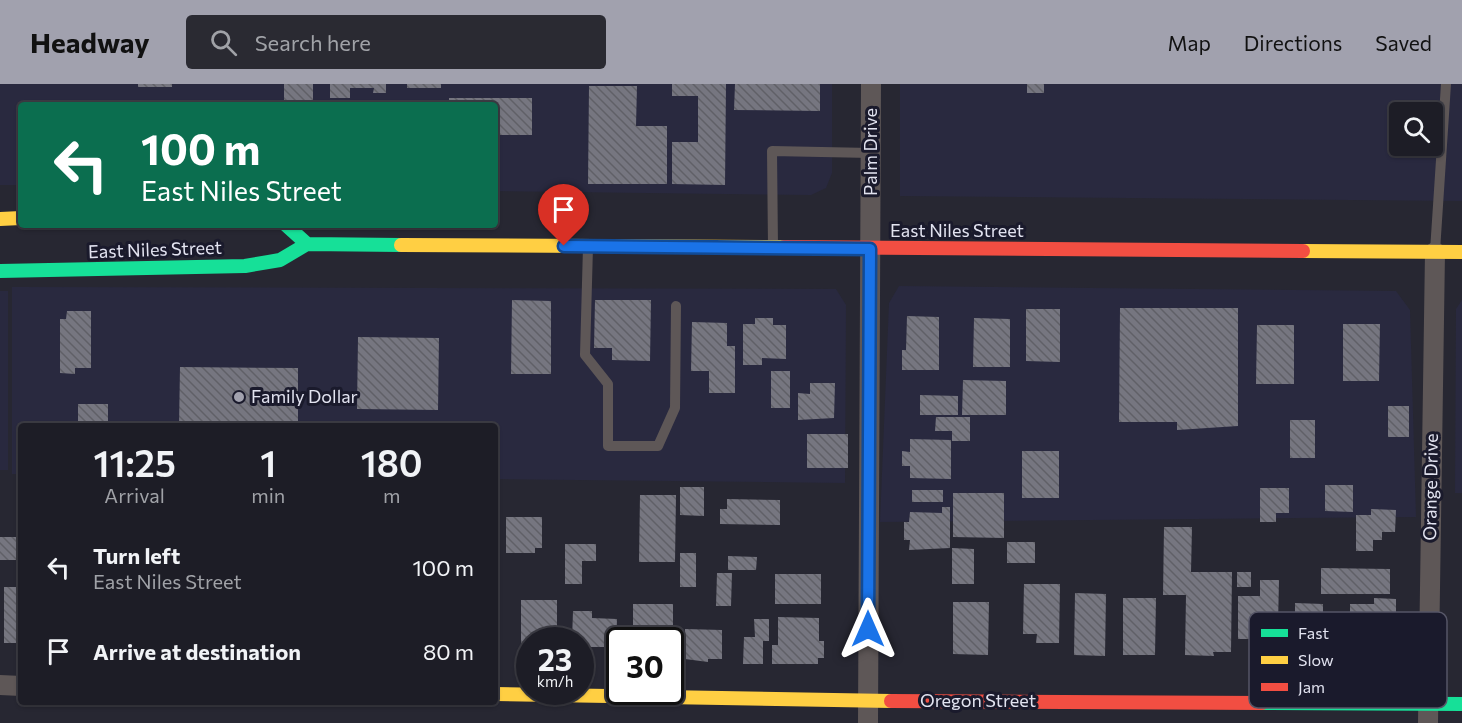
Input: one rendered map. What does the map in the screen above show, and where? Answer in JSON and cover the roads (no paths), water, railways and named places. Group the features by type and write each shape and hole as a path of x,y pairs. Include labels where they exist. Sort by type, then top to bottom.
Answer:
{"main road":[{"path":"0,219 18,218"},
{"path":"289,228 307,244"},
{"name":"East Niles Street","path":"0,270 245,266 280,260 307,244 1462,252"},
{"name":"Oregon Street","path":"498,694 1428,713 1447,708"},
{"name":"Oregon Street","path":"1447,708 1462,704"}],"street":[{"name":"Palm Drive","path":"868,723 871,84"},
{"name":"Orange Drive","path":"1430,612 1435,252"},
{"path":"0,686 18,686"}],"lane":[{"path":"1435,252 1446,84"},
{"path":"773,248 772,151 871,153"},
{"path":"588,246 585,355 608,384 608,446 658,446 675,408 676,306"}],"place":[{"name":"Family Dollar","path":"239,397"}]}
